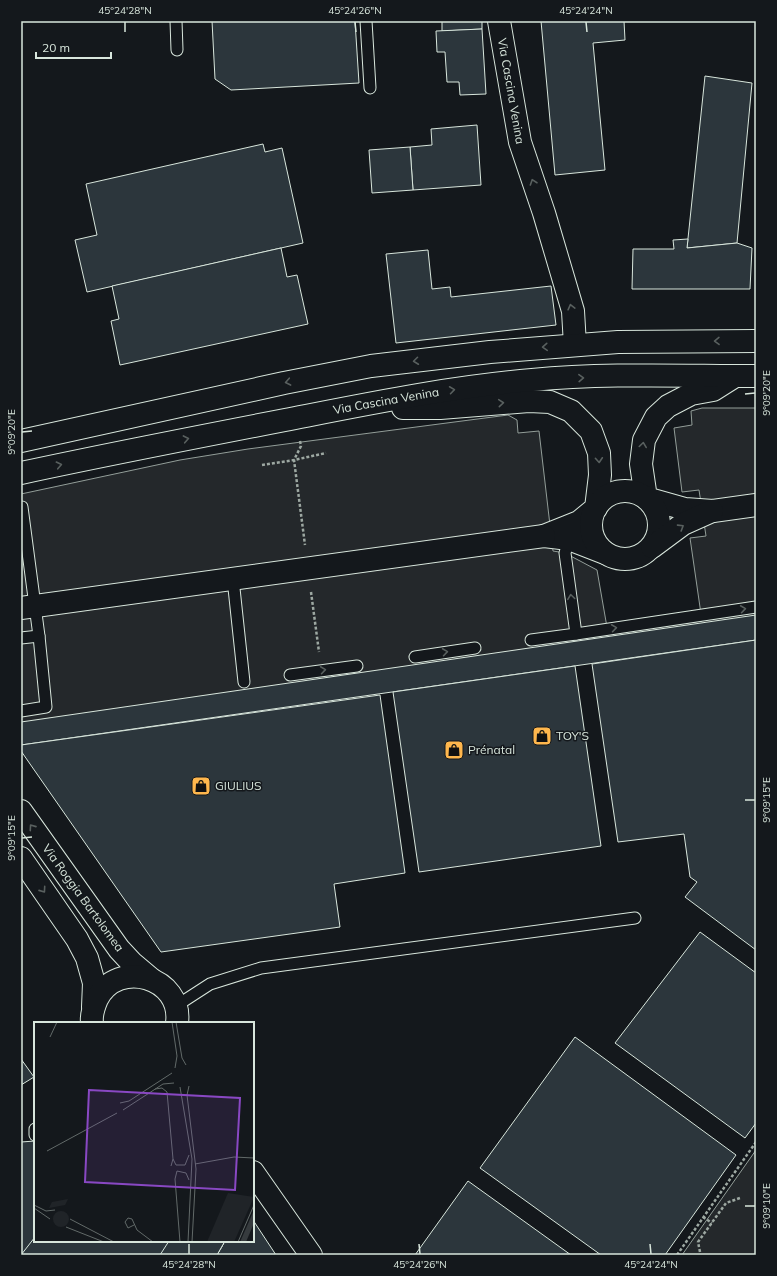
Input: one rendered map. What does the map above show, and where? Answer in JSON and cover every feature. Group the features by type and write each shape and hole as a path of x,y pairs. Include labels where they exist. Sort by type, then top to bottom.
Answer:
{"street":[{"name":"Via Cascina Venina","path":"499,21 520,142 544,213 573,311 575,345"},
{"path":"21,441 284,383 371,366 490,352 618,342 756,341"},
{"name":"Via Cascina Venina","path":"21,473 400,397 532,380 628,376 756,376"},
{"path":"652,547 657,538 659,527 658,516 654,506 646,498 642,464 644,440 656,417 668,406 690,394 713,390 734,376"},
{"path":"351,406 440,408 529,401 550,402 571,411 591,431 599,453 600,475 596,508 591,520 592,532 596,544 605,552"},
{"path":"28,606 544,536 579,522 596,508 603,499 613,493 624,491 636,493 646,498 684,509 713,511 756,505"},
{"path":"544,536 569,539 605,552 616,558 629,559 642,555 683,524 713,511"},
{"name":"Via Roggia Bartolomea","path":"21,811 119,949 132,963 151,979 162,985 170,994 177,1014"},
{"name":"Via Roggia Bartolomea","path":"21,858 77,939 87,958 94,983 93,1015"},
{"name":"Via Roggia Bartolomea","path":"93,1015 100,994 110,984 123,978 137,976 151,979"},
{"path":"254,1173 311,1255"}],"lane":[{"path":"176,21 177,50"},
{"path":"366,21 370,88"},
{"path":"21,710 46,707 39,636 28,606 22,507"},
{"path":"569,539 565,553 576,634"},
{"path":"233,579 244,682"},
{"path":"532,640 756,607"},
{"path":"21,638 39,636"},
{"path":"415,657 475,648"},
{"path":"290,675 357,666"},
{"path":"177,1014 210,984 261,968 634,918"}],"path":[{"path":"294,418 301,446 294,460 321,671"},
{"path":"262,465 326,453"},
{"path":"677,1255 756,1142"},
{"path":"700,1252 698,1242 726,1203 740,1198"},
{"path":"703,1217 712,1223"}],"shaded area":[{"path":"702,408 756,408 756,630 21,723 21,494 180,460 248,449 508,415 517,420 518,433 539,431 553,551 565,553 597,570 608,633 702,621 690,538 706,536 699,490 682,492 674,428 692,425 691,411"},
{"path":"756,1150 756,1255 682,1255"}],"building":[{"path":"212,21 355,21 359,83 231,90 215,79"},
{"path":"442,21 482,21 482,29 442,31"},
{"path":"541,21 624,21 625,40 593,43 605,170 555,175"},
{"path":"482,29 486,94 460,95 459,82 447,82 445,52 437,52 436,31"},
{"path":"705,76 752,83 737,243 687,248"},
{"path":"477,125 481,185 413,190 410,147 432,145 431,129"},
{"path":"263,144 265,152 282,148 303,243 87,292 75,240 97,235 86,184"},
{"path":"410,147 413,190 372,193 369,150"},
{"path":"688,239 687,248 737,243 752,248 750,289 632,289 633,249 674,249 673,240"},
{"path":"281,248 287,277 297,275 308,324 120,365 111,321 119,319 112,286"},
{"path":"428,250 432,289 450,287 451,297 551,286 556,325 396,343 386,254"},
{"path":"756,615 756,640 21,745 21,722"},
{"path":"756,640 756,950 685,897 697,882 690,877 684,834 618,842 592,664"},
{"path":"575,666 601,846 419,872 393,692"},
{"path":"380,695 405,873 334,884 340,927 161,952 21,751 21,745"},
{"path":"700,932 756,973 756,1123 745,1138 615,1043"},
{"path":"575,1037 736,1155 665,1255 601,1255 480,1168"},
{"path":"21,1059 34,1077 21,1085"},
{"path":"34,1141 34,1242 102,1242 101,1255 21,1255 21,1142"},
{"path":"468,1181 571,1255 415,1255"},
{"path":"254,1222 276,1255 217,1255 224,1242 254,1242"},
{"path":"34,1238 34,1242 224,1242 217,1255 21,1255"},
{"path":"168,1242 224,1242 217,1255 160,1255"}],"place":[{"name":"TOY'S","path":"542,736"},
{"name":"Prénatal","path":"454,750"},
{"name":"GIULIUS","path":"201,786"}]}
